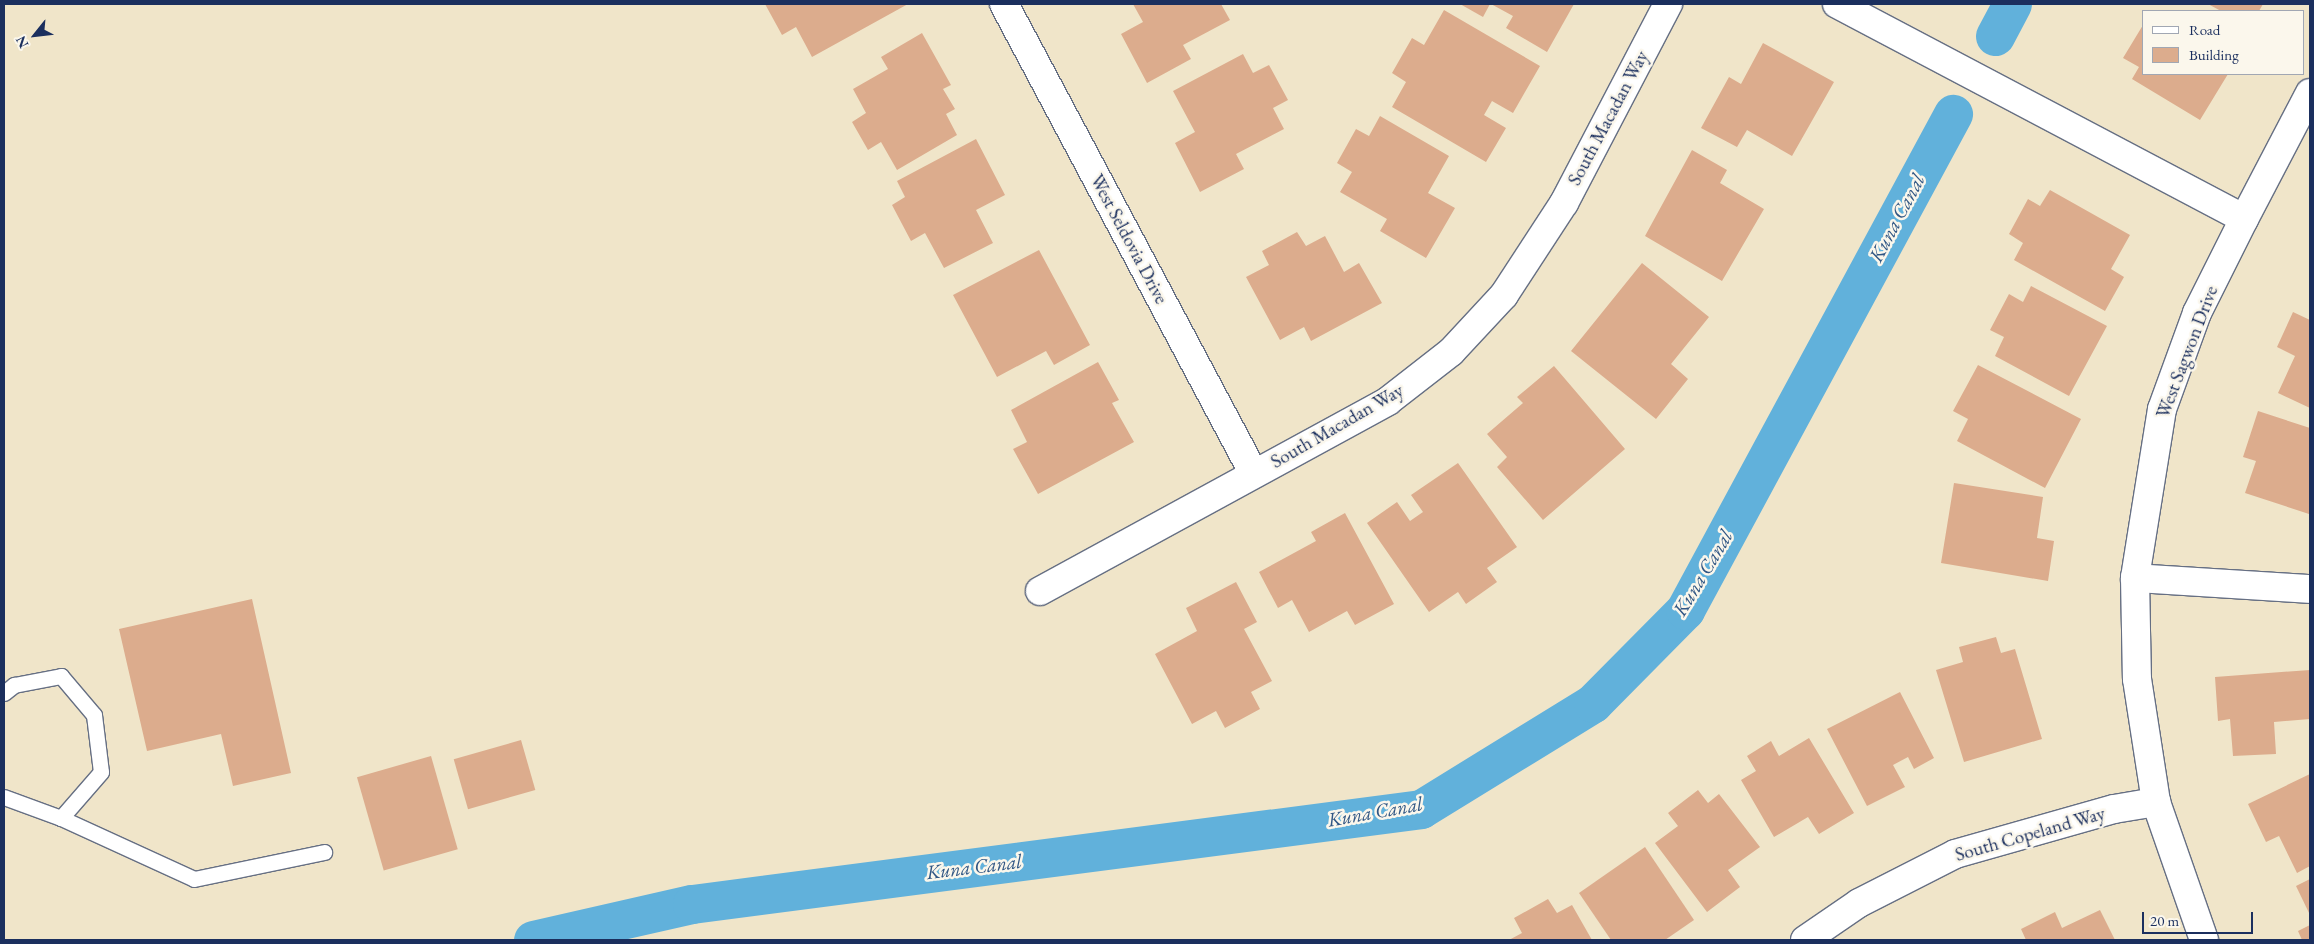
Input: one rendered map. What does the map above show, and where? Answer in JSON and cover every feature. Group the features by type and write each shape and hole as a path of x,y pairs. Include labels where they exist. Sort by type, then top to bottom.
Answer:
{"street":[{"name":"West Seldovia Drive","path":"1004,4 1254,474"},
{"name":"South Macadan Way","path":"1040,591 1388,400 1451,352 1504,296 1564,203 1668,4"},
{"path":"1837,4 2244,219"},
{"name":"West Sagwon Drive","path":"2204,940 2156,802 2137,679 2135,578 2162,409 2197,313 2310,93"},
{"path":"2135,578 2310,589"},
{"name":"South Copeland Way","path":"1805,940 1859,903 1955,854 2114,809 2156,802"}],"lane":[{"path":"4,693 14,686 61,676 94,715 101,772 61,818"},
{"path":"4,797 61,818 194,879 324,852"}],"building":[{"path":"765,4 908,4 812,57 796,27 782,35"},
{"path":"1133,4 1221,4 1230,20 1183,45 1191,59 1147,83 1121,34 1143,22"},
{"path":"1460,4 1490,4 1483,17"},
{"path":"1491,4 1574,4 1547,52 1506,28 1513,16"},
{"path":"2208,4 2263,4 2260,10 2219,10"},
{"path":"1444,10 1540,66 1513,113 1492,101 1484,115 1506,128 1486,162 1392,107 1406,82 1392,73 1412,38 1424,45"},
{"path":"2142,27 2142,75 2227,75 2200,120 2132,79 2139,67 2123,58"},
{"path":"922,33 951,85 943,89 955,109 946,114 957,135 897,170 881,142 868,150 852,122 866,113 853,89 888,69 881,57"},
{"path":"1763,43 1834,82 1792,156 1747,130 1737,147 1701,128 1729,77 1741,84"},
{"path":"1243,54 1253,73 1269,65 1288,100 1273,108 1284,129 1236,154 1244,169 1200,192 1175,143 1195,132 1173,91"},
{"path":"1380,116 1449,156 1428,193 1455,208 1426,258 1380,231 1387,219 1340,192 1352,172 1337,163 1356,129 1369,136"},
{"path":"976,139 1005,195 976,210 993,243 944,268 925,233 911,241 892,205 905,197 897,181"},
{"path":"1692,150 1727,170 1720,183 1764,209 1722,281 1645,236"},
{"path":"2050,190 2130,235 2111,269 2124,277 2105,311 2014,260 2023,243 2009,234 2028,199 2040,206"},
{"path":"1297,232 1306,246 1325,236 1344,272 1359,263 1382,303 1311,341 1304,327 1280,340 1246,277 1269,265 1262,251"},
{"path":"1039,250 1090,345 1054,365 1046,351 997,377 953,295"},
{"path":"1642,263 1709,317 1671,364 1688,379 1656,419 1571,351"},
{"path":"2031,286 2107,326 2069,396 1995,356 2004,337 1990,330 2009,294 2023,302"},
{"path":"2293,312 2310,320 2310,408 2278,393 2295,356 2277,347"},
{"path":"1098,362 1119,400 1112,403 1134,442 1038,494 1013,449 1027,442 1011,410"},
{"path":"1978,365 2081,419 2045,488 1957,441 1968,419 1953,411"},
{"path":"1554,366 1625,449 1543,520 1497,467 1507,457 1487,434 1523,403 1517,397"},
{"path":"2258,411 2310,428 2309,514 2245,493 2256,461 2243,457"},
{"path":"1458,463 1517,547 1487,568 1497,582 1466,604 1458,592 1429,612 1367,523 1397,502 1410,521 1423,512 1411,495"},
{"path":"1954,483 2043,497 2037,538 2054,541 2048,581 1941,563"},
{"path":"1345,513 1394,604 1355,625 1347,611 1309,632 1292,600 1278,608 1259,572 1316,541 1311,532"},
{"path":"1236,582 1257,622 1244,629 1272,681 1251,692 1260,709 1225,728 1216,711 1192,724 1155,654 1197,631 1186,608"},
{"path":"252,599 291,773 233,786 221,734 147,751 119,629"},
{"path":"1996,637 2001,653 2015,649 2042,739 1964,762 1936,670 1963,662 1959,647"},
{"path":"2310,670 2310,719 2274,722 2276,754 2233,756 2230,719 2218,721 2215,677"},
{"path":"1900,692 1934,758 1914,769 1908,757 1893,765 1905,787 1867,806 1827,729"},
{"path":"1809,738 1854,813 1819,834 1808,817 1774,837 1741,780 1756,771 1747,756 1771,741 1779,756"},
{"path":"521,740 535,790 468,809 454,759"},
{"path":"431,756 458,849 384,870 357,777"},
{"path":"2310,774 2310,866 2297,873 2279,836 2266,842 2248,804"},
{"path":"1698,790 1708,803 1719,794 1760,847 1728,870 1740,887 1707,912 1655,843 1678,826 1668,813"},
{"path":"1645,847 1694,920 1665,940 1611,940 1579,893"},
{"path":"2310,879 2310,915 2296,886"},
{"path":"1548,899 1557,913 1572,905 1592,940 1509,940 1522,933 1514,918"},
{"path":"2100,910 2115,940 2026,940 2021,929 2055,912 2062,928"},
{"path":"2310,925 2310,940 2302,940 2298,931"}],"waterway":[{"name":"Kuna Canal","path":"1995,36 2012,4"},
{"name":"Kuna Canal","path":"533,940 692,904 1421,809 1593,703 1685,610 1953,114"}]}
